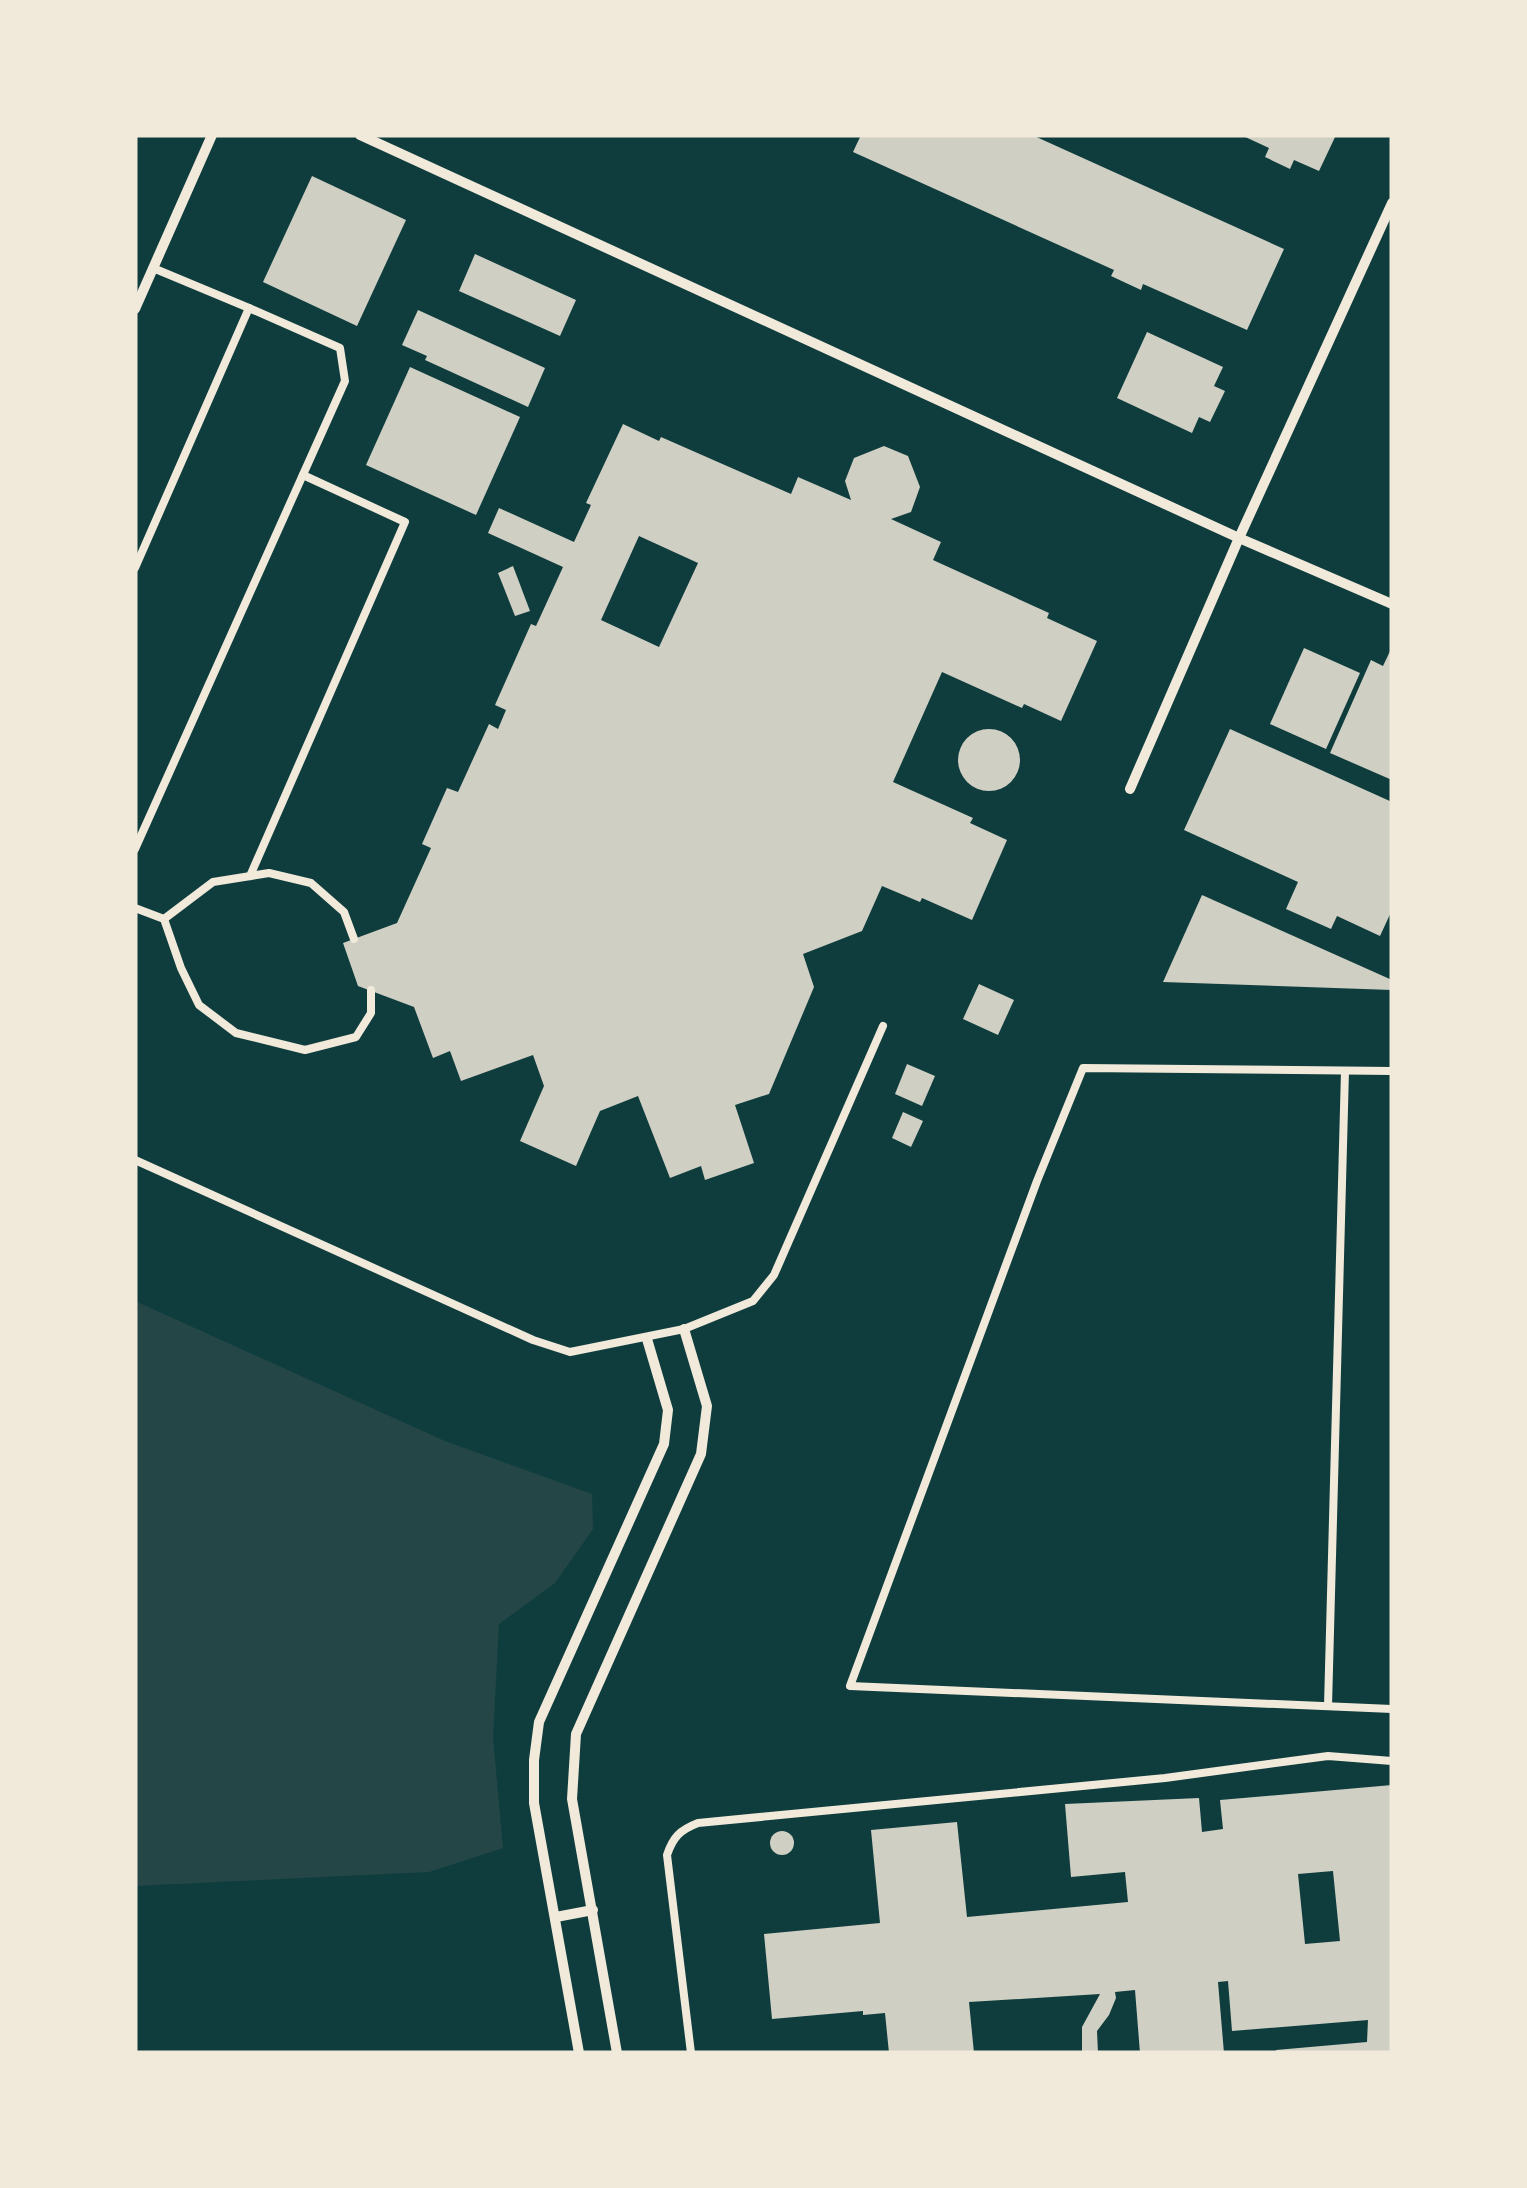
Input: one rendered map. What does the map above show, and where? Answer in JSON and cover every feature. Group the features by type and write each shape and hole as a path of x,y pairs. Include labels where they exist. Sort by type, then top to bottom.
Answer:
{"street":[{"path":"135,308 212,135"},
{"path":"360,135 1239,538 1392,604"},
{"path":"1130,789 1392,203"},
{"path":"617,2053 572,1799 576,1734 701,1454 707,1406 684,1329"},
{"path":"579,2053 534,1803 534,1760 539,1722 664,1444 668,1410 647,1339"},
{"path":"556,1917 593,1910"}],"lane":[{"path":"135,849 345,381 340,348 153,268"},
{"path":"135,568 249,308"},
{"path":"250,876 405,522 302,475"},
{"path":"164,919 213,882 268,873 311,883 344,912 354,939"},
{"path":"135,908 164,919"},
{"path":"164,919 199,1005 236,1033 305,1050 356,1037 371,1014 372,990"},
{"path":"135,1160 532,1340 570,1352 647,1339 684,1329 753,1301 774,1275 883,1026"},
{"path":"1392,1071 1083,1068 1036,1181 850,1686 1392,1709"},
{"path":"1328,1706 1345,1071"},
{"path":"692,2053 666,1855 672,1839 698,1823 1165,1778 1328,1756 1392,1761"}],"shaded area":[{"path":"135,1301 445,1441 592,1494 593,1529 555,1583 499,1624 493,1737 503,1848 429,1872 135,1886"}],"building":[{"path":"861,135 1032,135 1284,249 1247,330 1143,284 1141,290 1111,276 1114,270 853,152"},
{"path":"1241,135 1336,135 1319,171 1294,160 1290,169 1265,157 1269,148"},
{"path":"312,176 406,220 357,326 263,282"},
{"path":"475,254 576,300 560,336 459,291"},
{"path":"418,310 545,368 528,407 425,360 427,356 402,345"},
{"path":"1147,332 1223,367 1214,386 1225,391 1210,422 1199,417 1192,433 1117,398"},
{"path":"410,367 520,417 476,515 366,465"},
{"path":"623,424 791,494 798,477 851,500 845,481 854,458 884,446 908,456 920,487 911,512 891,519 941,542 933,560 1049,613 1047,618 1097,641 1061,721 942,672 893,782 973,818 970,823 1007,840 972,920 882,886 862,931 803,954 814,987 769,1094 735,1105 754,1163 705,1180 701,1166 670,1178 638,1096 600,1111 576,1166 520,1141 544,1086 533,1055 461,1081 450,1051 433,1058 414,1007 358,986 343,943 397,923 431,848 422,844 447,788 458,792 489,724 498,729 506,710 495,705 531,624 536,626 563,567 488,533 499,508 574,542 591,505 586,503","holes":["639,536 698,563 659,647 601,620"]},
{"path":"513,566 530,611 515,616 498,573"},
{"path":"1392,647 1392,780 1330,753 1371,660 1383,666"},
{"path":"1304,648 1360,673 1326,749 1270,724"},
{"path":"989,729 1011,738 1020,760 1011,782 989,791 967,782 958,760 967,738"},
{"path":"1230,729 1392,802 1392,910 1380,936 1337,916 1331,929 1286,909 1298,882 1184,830"},
{"path":"1202,895 1392,980 1392,990 1163,982"},
{"path":"979,984 1014,1000 998,1035 963,1019"},
{"path":"907,1064 935,1076 922,1106 895,1094"},
{"path":"903,1112 923,1121 911,1147 892,1138"},
{"path":"1392,1785 1392,2053 1276,2053 1367,2042 1368,2020 1232,2031 1228,1981 1218,1982 1224,2053 1140,2053 1135,1990 1115,1992 1109,2015 1097,2031 1098,2053 1082,2053 1082,2027 1100,1994 969,2002 974,2053 889,2053 885,2013 863,2015 863,2011 772,2019 764,1934 880,1923 871,1830 957,1822 967,1917 1128,1902 1125,1872 1071,1877 1065,1804 1199,1798 1202,1832 1223,1829 1220,1800","holes":["1333,1871 1340,1941 1305,1944 1298,1874"]},
{"path":"777,1831 787,1831 794,1843 787,1855 777,1855 770,1848 770,1838"}]}
